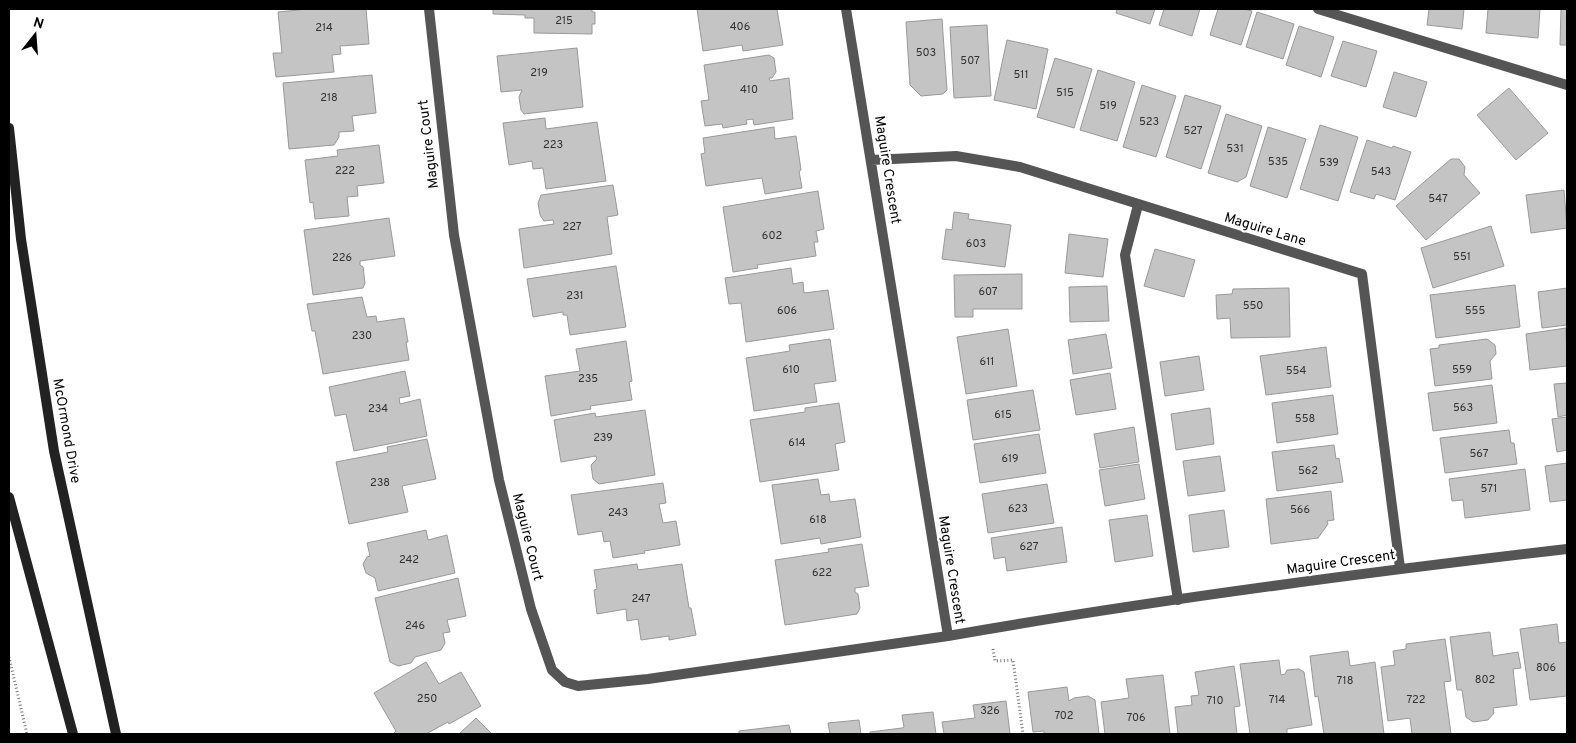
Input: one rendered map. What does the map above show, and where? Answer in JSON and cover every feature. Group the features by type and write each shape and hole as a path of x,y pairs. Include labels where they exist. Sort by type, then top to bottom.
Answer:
{"main road":[{"name":"McOrmond Drive","path":"9,128 21,240 54,451 116,734"},
{"path":"9,497 73,734"}],"street":[{"name":"Maguire Court","path":"429,9 454,234 499,480 531,609 552,670 565,682 578,686 658,677 948,636"},
{"name":"Maguire Crescent","path":"846,9 948,636 1400,568 1567,549"},
{"path":"1318,9 1567,85"},
{"name":"Maguire Lane","path":"871,160 956,156 1020,167 1362,274 1400,568"},
{"path":"1138,205 1125,255 1178,600"}],"path":[{"path":"990,629 995,661 1013,660 1022,734"},
{"path":"9,657 27,734"}],"building":[{"path":"308,9 366,9 369,44 340,46 341,54 332,55 334,72 276,77 273,53 282,53 278,12"},
{"path":"493,9 592,9 592,12 595,12 595,24 592,24 592,34 534,33 534,18 525,18 525,15 493,14"},
{"path":"697,9 777,9 783,45 743,51 742,45 703,51"},
{"path":"1117,9 1155,9 1150,24 1116,13"},
{"path":"1164,9 1200,9 1192,36 1159,25"},
{"path":"1218,9 1244,9 1252,11 1241,45 1210,35"},
{"path":"1429,9 1464,9 1462,29 1427,25"},
{"path":"1488,9 1540,9 1538,38 1486,33"},
{"path":"1561,9 1567,9 1567,45 1560,45"},
{"path":"1257,12 1294,24 1283,59 1246,47"},
{"path":"942,19 947,90 943,94 921,96 910,85 906,22"},
{"path":"987,25 991,96 954,98 950,27"},
{"path":"1299,26 1334,37 1321,77 1286,65"},
{"path":"1007,40 1048,49 1036,109 994,100"},
{"path":"1343,41 1377,51 1366,87 1331,76"},
{"path":"577,48 583,107 524,114 521,110 519,97 522,90 501,92 497,56"},
{"path":"769,55 774,58 776,72 772,78 769,78 770,81 789,78 793,119 754,125 753,119 746,120 747,124 723,128 722,124 705,126 701,101 709,100 704,65"},
{"path":"1055,58 1092,69 1074,128 1037,117"},
{"path":"1098,70 1135,82 1117,141 1080,130"},
{"path":"1394,72 1427,82 1416,117 1383,107"},
{"path":"372,75 376,113 352,116 354,131 339,132 339,137 334,145 289,149 283,83"},
{"path":"1142,85 1176,96 1156,157 1123,147"},
{"path":"1509,88 1548,133 1516,160 1477,115"},
{"path":"1185,95 1221,106 1201,169 1166,157"},
{"path":"1226,114 1262,126 1246,177 1237,182 1208,173"},
{"path":"545,118 546,129 597,122 606,181 546,189 543,168 533,169 532,161 509,165 503,123"},
{"path":"1320,125 1358,137 1338,201 1300,189"},
{"path":"774,127 775,139 796,136 802,188 765,194 762,178 706,186 701,154 705,153 703,138"},
{"path":"1268,127 1306,139 1287,198 1250,186"},
{"path":"1367,140 1411,152 1395,200 1376,194 1374,199 1350,192"},
{"path":"379,145 384,183 357,186 358,196 347,197 349,216 315,219 313,202 310,203 305,160 338,156 337,150"},
{"path":"1451,159 1459,159 1465,167 1464,175 1480,193 1426,240 1396,206"},
{"path":"613,185 618,215 607,217 612,254 524,268 519,229 554,224 553,220 544,221 540,215 538,203 541,195"},
{"path":"1564,190 1567,228 1531,233 1526,195"},
{"path":"818,191 824,229 816,231 818,242 814,242 816,256 757,265 758,268 733,272 723,207"},
{"path":"954,212 969,214 968,219 1011,225 1005,267 942,259 946,229 952,230"},
{"path":"389,218 395,256 360,261 360,265 363,267 365,283 363,288 313,295 304,230"},
{"path":"1491,226 1504,266 1433,288 1421,248"},
{"path":"1069,234 1108,239 1103,277 1065,273"},
{"path":"1155,249 1195,260 1184,297 1144,286"},
{"path":"616,266 626,327 570,335 567,315 563,315 563,312 533,317 527,279"},
{"path":"791,268 793,284 803,282 804,293 828,290 834,329 746,342 741,303 729,304 725,278"},
{"path":"1022,274 1022,309 973,309 973,317 955,317 954,275"},
{"path":"1515,285 1520,327 1436,338 1430,295"},
{"path":"1107,286 1109,321 1070,322 1069,287"},
{"path":"1289,288 1290,337 1231,338 1230,318 1217,319 1216,295 1232,294 1233,289"},
{"path":"1567,288 1567,325 1542,328 1538,292"},
{"path":"362,297 367,317 376,316 377,322 404,318 409,360 323,374 315,331 312,331 307,304"},
{"path":"1566,328 1567,366 1530,370 1526,334"},
{"path":"1008,329 1017,386 966,394 957,337"},
{"path":"1106,334 1112,368 1073,374 1068,340"},
{"path":"830,339 836,381 814,384 817,402 754,411 746,358 790,351 789,345"},
{"path":"1487,339 1495,345 1496,354 1490,361 1492,379 1435,386 1430,349 1439,348 1439,345"},
{"path":"626,341 632,381 629,382 632,400 590,406 591,409 551,416 545,376 580,371 576,349"},
{"path":"1326,347 1331,387 1266,395 1260,356"},
{"path":"1199,356 1204,390 1165,396 1160,362"},
{"path":"405,371 410,396 399,398 400,404 420,399 427,436 354,451 346,414 335,416 329,387"},
{"path":"1110,373 1116,409 1076,415 1070,380"},
{"path":"1567,383 1567,415 1558,417 1554,384"},
{"path":"1492,385 1497,423 1433,431 1428,393"},
{"path":"1033,390 1040,430 973,440 967,400"},
{"path":"1333,395 1338,434 1277,443 1272,403"},
{"path":"839,403 845,442 835,444 839,470 760,482 750,420 805,412 805,408"},
{"path":"1210,408 1214,444 1176,450 1171,414"},
{"path":"645,410 655,475 599,484 593,479 591,465 597,459 596,456 561,462 554,420 595,413 596,417"},
{"path":"1567,417 1567,450 1557,452 1552,419"},
{"path":"1134,427 1139,462 1100,468 1094,434"},
{"path":"1509,430 1511,443 1514,443 1517,464 1445,473 1440,438"},
{"path":"1039,434 1046,473 980,483 974,444"},
{"path":"427,439 436,479 402,486 408,512 349,524 336,462 388,452 387,447"},
{"path":"1334,445 1336,459 1339,458 1343,482 1277,491 1272,452"},
{"path":"1220,456 1225,491 1188,496 1183,461"},
{"path":"1567,463 1567,500 1550,502 1545,466"},
{"path":"1139,464 1145,499 1105,506 1099,470"},
{"path":"1525,469 1530,510 1465,518 1463,500 1452,501 1449,479"},
{"path":"818,479 821,495 829,494 830,502 855,499 861,537 821,544 820,538 781,544 772,485"},
{"path":"663,483 666,503 659,504 663,523 676,521 680,545 613,558 610,541 604,542 602,531 578,535 571,495"},
{"path":"1047,484 1054,523 988,533 982,494"},
{"path":"1331,491 1334,520 1327,521 1328,524 1318,538 1271,544 1266,499"},
{"path":"1224,510 1229,547 1193,552 1189,515"},
{"path":"1147,515 1153,556 1115,562 1109,520"},
{"path":"1062,527 1067,562 1007,571 1005,557 994,559 991,538"},
{"path":"426,530 428,540 447,535 455,573 378,591 375,578 366,573 363,564 367,557 370,556 367,543"},
{"path":"862,544 869,586 855,588 860,608 857,614 785,625 775,560 829,552 828,549"},
{"path":"637,564 638,570 682,564 689,608 691,608 696,635 669,640 669,636 641,640 638,619 627,621 626,609 597,614 594,590 597,589 594,570"},
{"path":"458,578 466,616 447,620 450,632 443,633 445,643 441,650 415,657 411,663 398,666 390,662 375,598"},
{"path":"1557,624 1559,643 1567,642 1567,696 1530,700 1520,629"},
{"path":"1490,632 1493,656 1518,652 1521,668 1513,669 1517,705 1493,708 1494,713 1488,720 1473,722 1466,717 1462,690 1457,690 1450,637"},
{"path":"1445,639 1451,681 1444,682 1451,734 1412,734 1410,718 1388,721 1381,667 1395,665 1393,651 1406,649 1406,644"},
{"path":"1348,651 1350,666 1375,662 1384,734 1324,734 1318,696 1315,697 1310,656"},
{"path":"1279,660 1281,675 1285,674 1287,670 1299,669 1304,672 1312,725 1287,729 1287,734 1250,734 1240,664"},
{"path":"426,662 439,684 461,672 481,706 449,724 448,722 426,734 395,734 396,731 374,693"},
{"path":"1234,666 1240,706 1234,707 1237,734 1178,734 1175,707 1192,705 1191,696 1199,695 1195,672"},
{"path":"1163,675 1170,734 1105,734 1101,702 1129,698 1126,679"},
{"path":"1067,687 1069,701 1074,698 1088,696 1095,700 1099,734 1044,734 1044,731 1033,732 1028,692"},
{"path":"1006,701 1010,734 944,734 942,722 975,718 973,705"},
{"path":"933,712 936,734 870,734 870,732 904,727 902,715"},
{"path":"476,718 492,734 459,734"},
{"path":"859,720 861,734 830,734 828,723"},
{"path":"789,725 791,734 739,734 739,731"}]}
